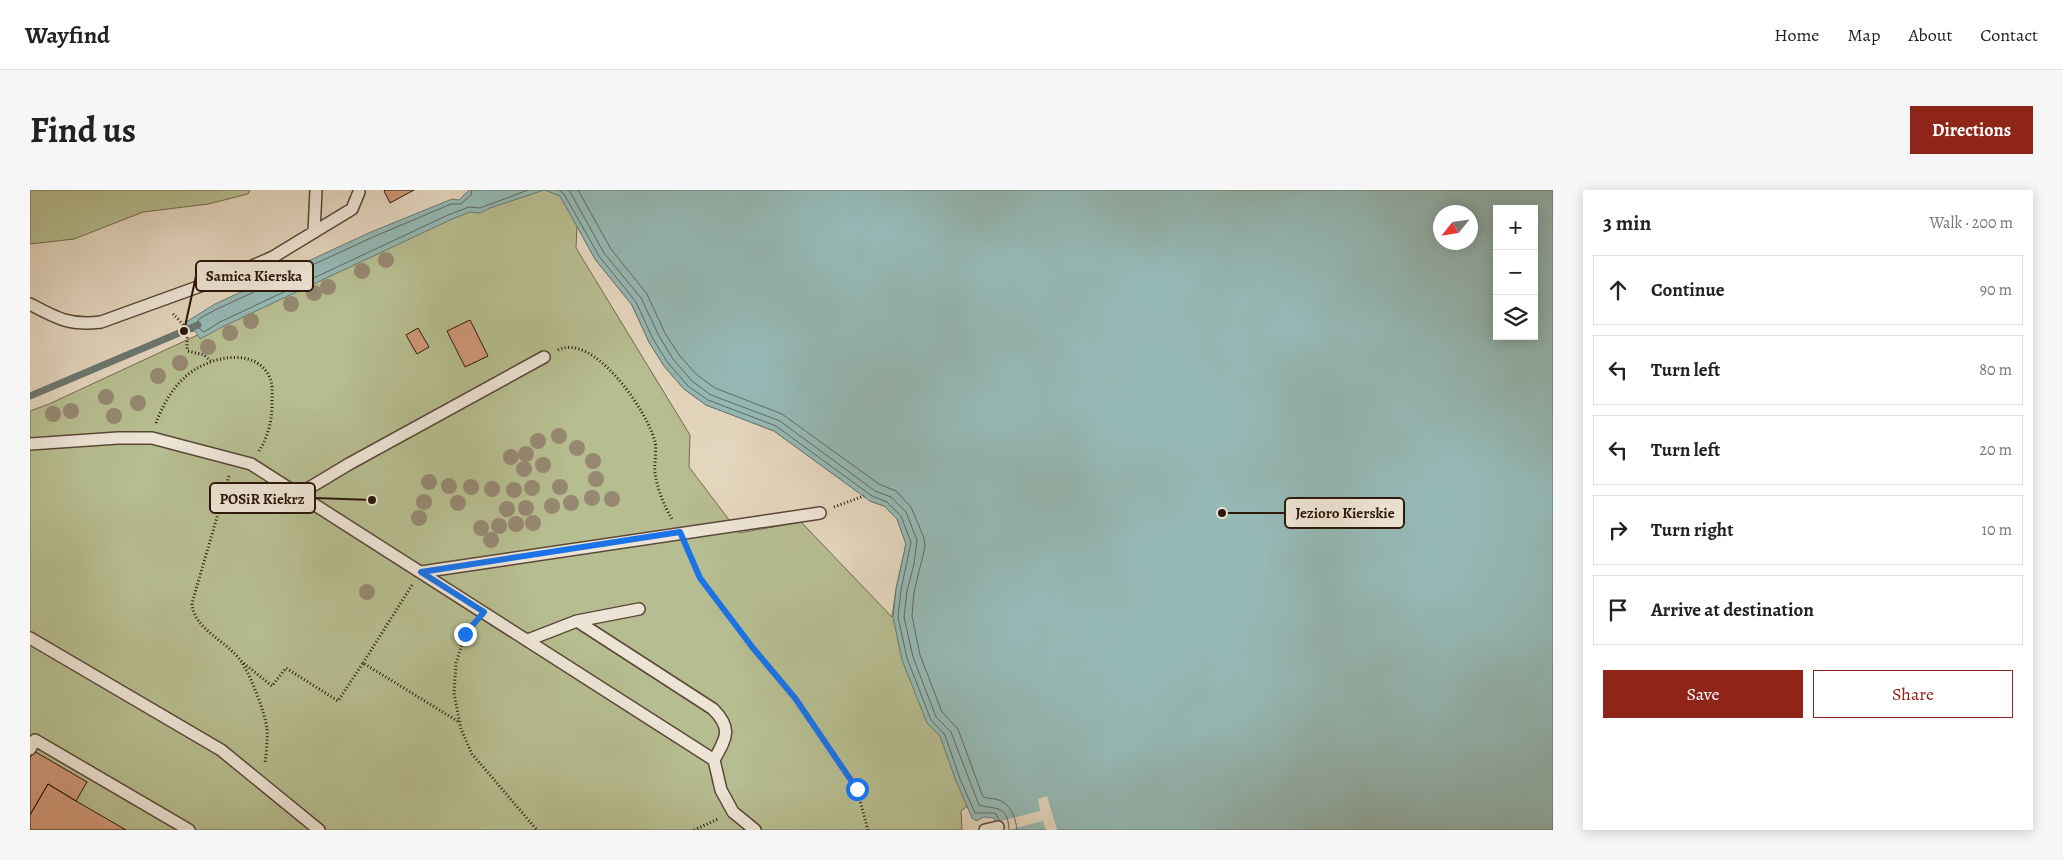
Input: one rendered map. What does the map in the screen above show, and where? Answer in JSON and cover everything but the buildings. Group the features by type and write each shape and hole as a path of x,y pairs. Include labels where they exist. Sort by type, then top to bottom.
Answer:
{"lane":[{"path":"314,232 316,190"},
{"path":"30,304 68,323 101,322 239,272 273,257 352,209 359,192"},
{"path":"299,494 349,464 544,357"},
{"path":"30,444 118,438 152,438 251,464 714,760"},
{"path":"421,572 680,532 820,513"},
{"path":"528,640 577,621 639,609"},
{"path":"577,621 713,709 724,720 726,732 714,760 721,790 733,812 754,830"},
{"path":"30,638 221,750 319,830"},
{"path":"30,749 35,740 189,830"},
{"path":"985,830 998,827"}],"path":[{"path":"184,327 187,335 188,351 204,355 212,362"},
{"path":"544,357 561,348 577,348 595,356 621,383 642,413 655,442 655,473 666,508 680,532 700,578 753,648 795,698 857,789 868,830"},
{"path":"152,438 161,411 179,384 195,369 231,356 242,357 259,365 269,375 272,386 272,417 265,442 251,464"},
{"path":"234,458 192,603 192,609 200,622 240,660 272,686 286,668 338,701 421,572"},
{"path":"820,513 864,496"},
{"path":"484,612 465,634 456,663 454,693 460,722 472,754 537,830"},
{"path":"240,660 260,703 267,729 264,785"},
{"path":"363,663 460,722"},
{"path":"694,830 706,824"}],"green space":[{"path":"30,190 250,190 248,194 208,204 143,212 74,239 30,244"},
{"path":"491,190 673,190 858,492 774,431 706,405 684,389 664,366 649,342 632,305 595,259 577,226 576,248 690,435 689,467 739,533 801,522 892,617 906,544 897,519 884,506 870,501 929,477 978,798 961,811 962,830 30,830 30,411 49,404 482,203"}],"water":[{"path":"469,190 544,190 480,213 470,212 450,220 200,339 195,331 191,332 186,322 215,304 371,232 452,199 459,200"},
{"path":"545,190 1553,190 1553,830 999,830 994,818 984,817 976,821 972,818 956,781 940,736 927,723 902,660 893,617 896,589 906,544 897,519 884,506 870,501 774,431 706,405 684,389 664,366 649,342 632,305 595,259 560,196"}],"pier":[{"path":"1047,796 1057,830 1046,830 1043,821 1008,830 996,830 993,823 1040,811 1038,799"}],"waterway":[{"path":"30,396 198,325"}],"place":[{"name":"Samica Kierska","path":"184,331"},
{"name":"POSiR Kiekrz","path":"372,500"},
{"name":"Jezioro Kierskie","path":"1222,513"}],"route":[{"path":"465,634 484,612 421,572 680,532 700,578 753,648 795,698 857,789"}]}
